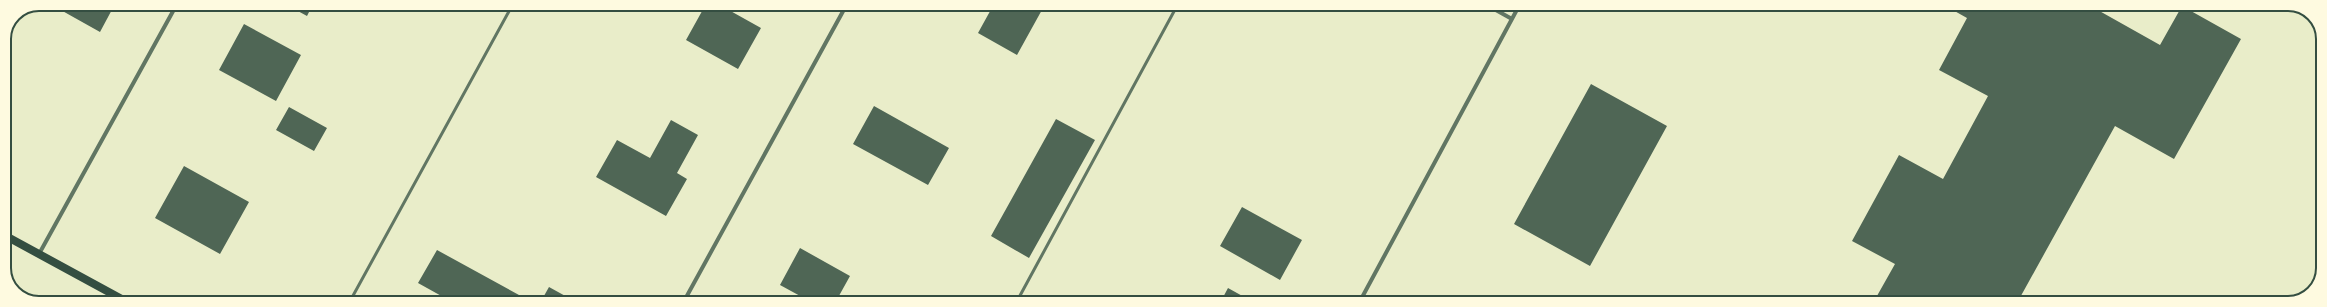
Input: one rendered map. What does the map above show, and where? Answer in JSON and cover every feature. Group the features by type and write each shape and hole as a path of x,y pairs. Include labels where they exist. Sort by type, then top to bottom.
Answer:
{"main road":[{"path":"11,239 116,296"}],"street":[{"path":"39,254 173,11"},
{"path":"687,296 843,11"},
{"path":"1498,11 1512,19"},
{"path":"1363,296 1516,11"}],"lane":[{"path":"353,296 508,11"},
{"path":"1020,296 1174,11"}],"building":[{"path":"62,11 111,11 100,32"},
{"path":"298,11 310,11 307,16"},
{"path":"702,11 731,11 761,28 738,69 686,40"},
{"path":"990,11 1041,11 1017,55 978,33"},
{"path":"1954,11 2099,11 2160,45 2179,11 2191,11 2241,39 2174,159 2115,126 2021,296 1877,296 1895,264 1852,241 1899,155 1943,179 1988,96 1939,70 1967,18"},
{"path":"244,24 301,55 276,101 219,70"},
{"path":"1591,84 1667,126 1590,266 1514,224"},
{"path":"874,106 949,148 928,185 853,144"},
{"path":"289,107 327,128 314,151 276,130"},
{"path":"1056,119 1095,140 1029,258 991,236"},
{"path":"671,120 698,135 677,173 687,179 666,216 596,177 617,140 650,158"},
{"path":"184,166 249,202 220,254 155,218"},
{"path":"1242,207 1302,240 1280,280 1220,246"},
{"path":"800,248 850,276 839,296 800,296 780,285"},
{"path":"437,250 519,295 441,296 418,283"},
{"path":"549,287 565,296 544,296"},
{"path":"1228,288 1242,296 1224,296"}]}
